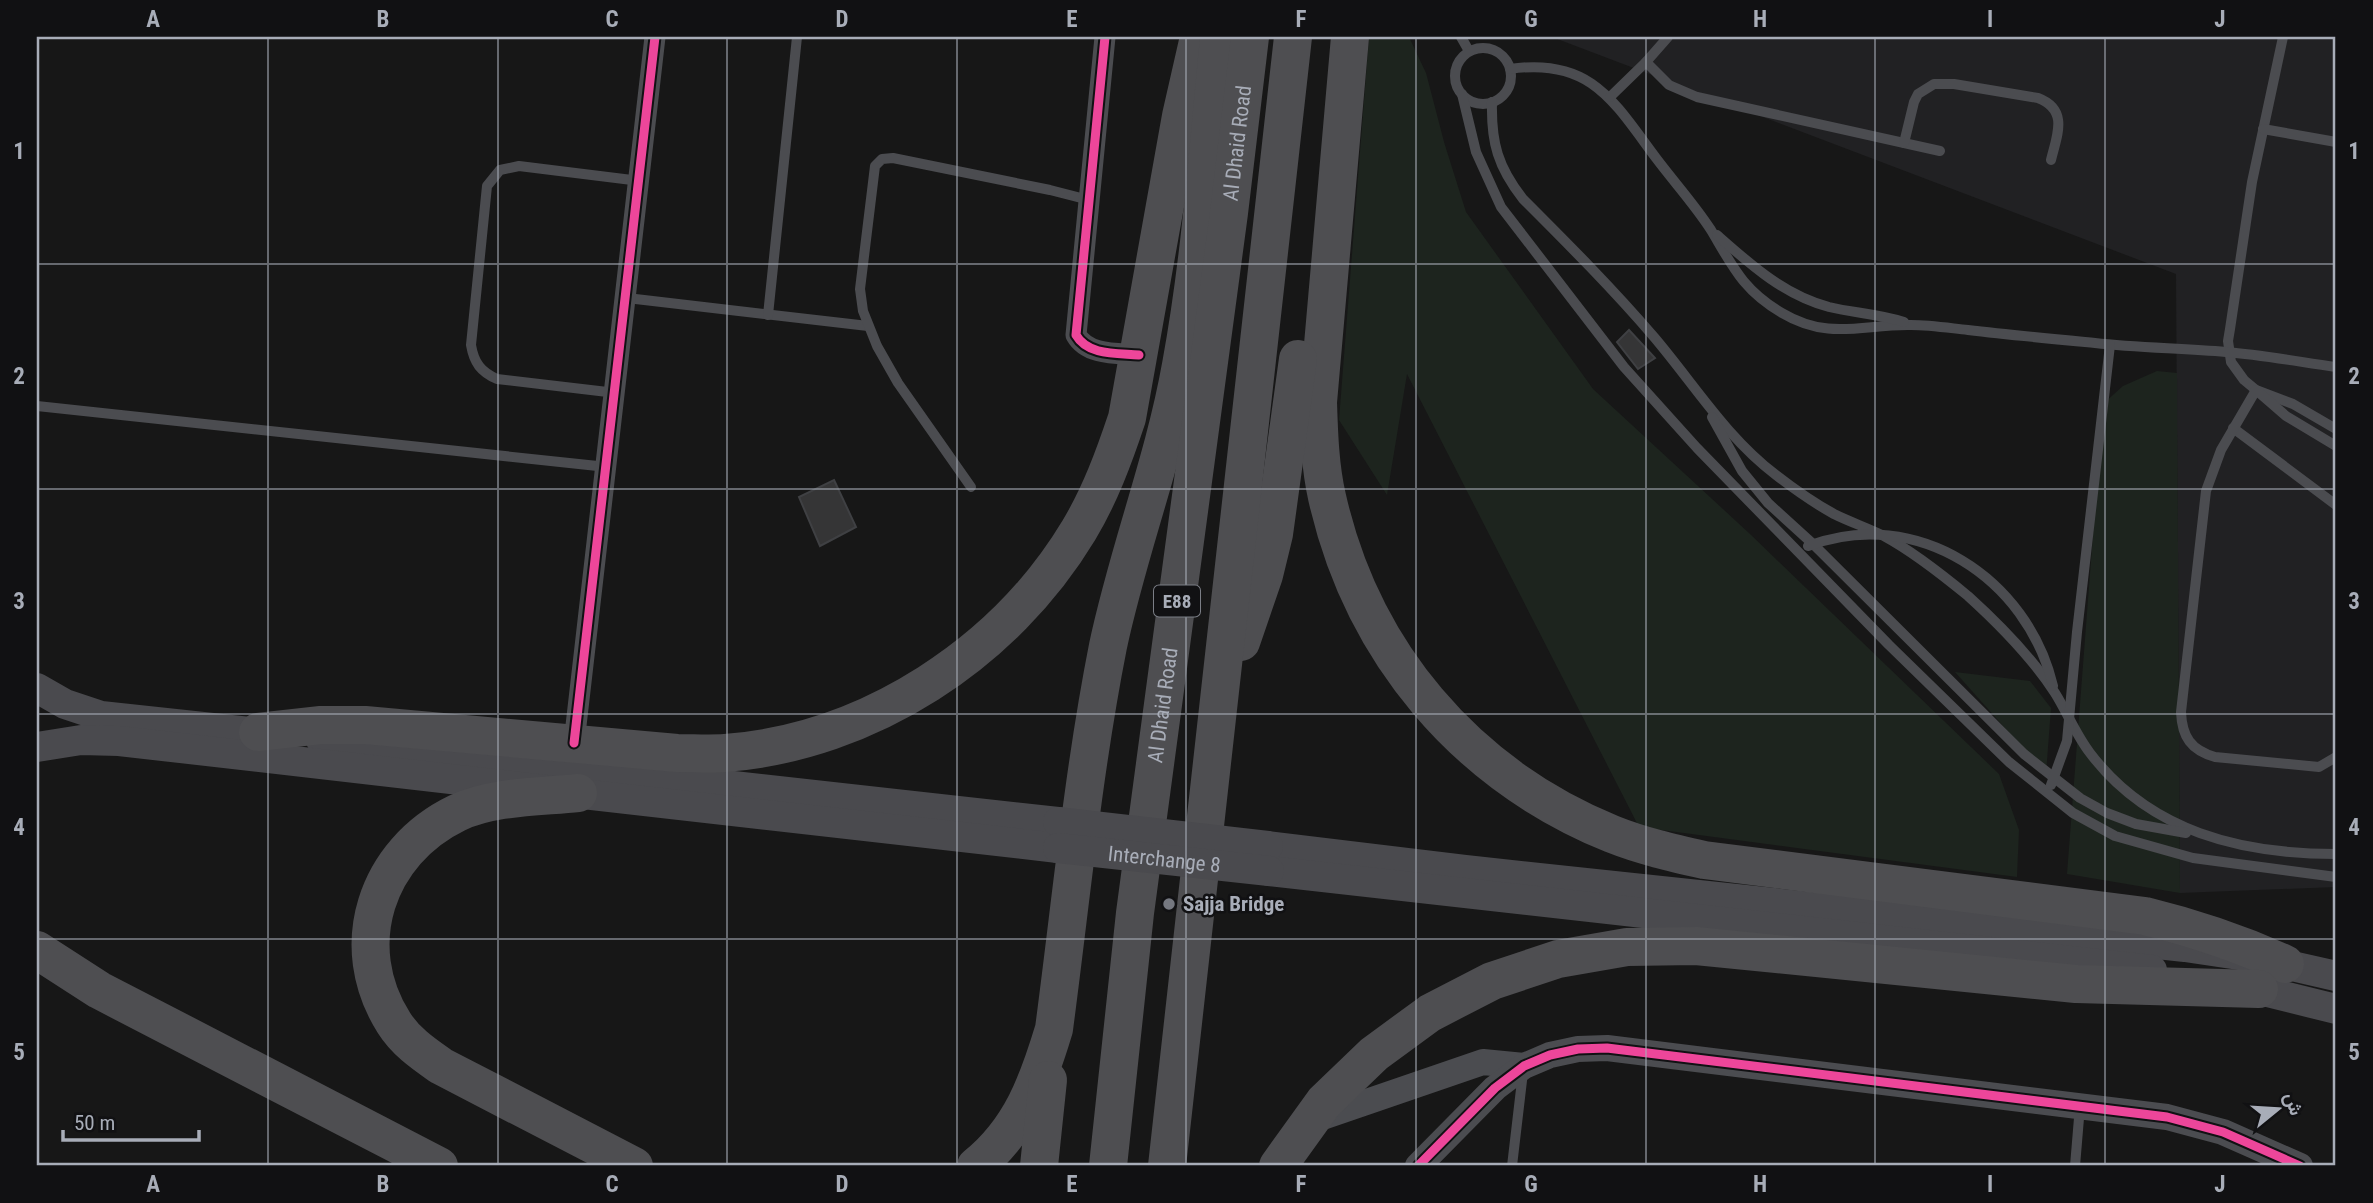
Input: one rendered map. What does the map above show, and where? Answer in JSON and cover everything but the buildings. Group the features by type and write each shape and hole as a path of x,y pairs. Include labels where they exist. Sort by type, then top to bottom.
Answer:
{"highway":[{"path":"258,732 321,725 354,725 677,753 725,753 769,747 854,722 931,682 968,656 1002,627 1033,595 1080,530 1115,457 1127,418 1175,148 1199,37"},
{"path":"1039,1166 1088,762 1108,648 1128,564 1157,470 1181,365 1196,258 1220,37"},
{"name":"Al Dhaid Road","path":"1108,1166 1135,913 1230,213 1250,37"},
{"name":"Al Dhaid Road","path":"1167,1166 1293,37"},
{"path":"1219,703 1264,575 1274,534 1321,189 1335,37"},
{"path":"1350,37 1318,402 1320,448 1327,495 1342,551 1374,625 1413,684 1459,736 1494,767 1532,794 1572,817 1659,850 1704,860 2145,916 2240,944 2307,973"},
{"path":"578,793 505,801 471,808 436,825 415,842 397,862 383,886 374,911 369,938 372,969 380,999 396,1026 416,1049 441,1066 634,1166"},
{"path":"1278,1166 1324,1102 1374,1054 1430,1013 1492,981 1558,959 1627,947 1696,946 2076,984 2307,973"},
{"path":"37,950 99,990 439,1166"},
{"path":"976,1166 1006,1135 1027,1105 1041,1073 1054,1029"}],"main road":[{"path":"37,688 65,704 101,716 258,732 1058,835"},
{"path":"37,747 81,740 119,741 578,793 712,811 1058,835"},
{"name":"Interchange 8","path":"1058,835 1269,859 1465,870 2185,947 2252,957 2307,973 2336,1009"}],"street":[{"path":"574,743 655,37"},
{"path":"1105,37 1076,335 1086,348 1139,355"},
{"path":"1418,1166 1495,1088 1524,1066 1550,1055 1578,1049 1606,1048 2167,1117 2223,1132 2300,1166"},
{"path":"1310,1122 1483,1062 1524,1066"}],"lane":[{"path":"768,315 797,37"},
{"path":"1461,37 1469,51"},
{"path":"1610,97 1668,37"},
{"path":"2283,37 2247,209 2229,352 2236,370 2256,390 2286,416 2336,446"},
{"path":"1462,94 1471,101 1482,103 1502,97 1511,79 1506,60 1491,49 1469,51 1462,58 1456,76 1476,152 1487,180 1518,232 1624,367 1660,408 1969,724 2046,793 2073,813 2115,836 2169,853 2336,877"},
{"path":"1646,62 1669,85 1683,92 1940,151"},
{"path":"1510,69 1546,66 1563,70 1580,76 1610,97 1710,228 1730,265 1764,302 1785,315 1832,329 1857,330 1909,324"},
{"path":"1904,143 1918,94 1934,84 1954,84 2048,102 2059,118 2051,160"},
{"path":"1492,102 1495,149 1511,184 1523,200 1655,338 1724,426 1775,475 1833,513 1884,536 1938,573 1990,616 2013,640 2054,693 2089,751 2119,786 2137,802 2166,820 2198,834"},
{"path":"2263,129 2336,142"},
{"path":"971,487 898,383 863,311 860,289 873,172 882,159 893,159 1050,190 1088,201"},
{"path":"616,393 497,379 478,367 471,345 487,186 499,170 519,166 640,181"},
{"path":"1710,228 1762,274 1807,300 1831,307 1885,316 1909,324 2109,345 2229,352 2336,368"},
{"path":"627,299 868,326"},
{"path":"2046,793 2054,779 2067,741 2070,720 2077,632 2109,345"},
{"path":"2256,390 2221,450 2213,470 2203,512 2182,727 2189,742 2200,752 2215,757 2319,767 2336,757"},
{"path":"2256,390 2293,404 2336,429"},
{"path":"1703,399 1720,436 1742,471 1768,503 1813,544 1996,726 2054,779 2080,798 2107,813 2136,824 2167,831 2198,834 2264,848 2336,854"},
{"path":"37,406 607,467"},
{"path":"2233,428 2336,505"},
{"path":"1797,550 1836,538 1884,536 1928,545 1959,559 1987,577 2019,610 2042,649 2054,693"},
{"path":"1512,1166 1524,1066"},
{"path":"2075,1166 2080,1106"}],"shaded area":[{"path":"1369,37 1409,37 1426,73 1466,212 1593,389 1750,534 1999,774 2019,830 2017,877 1639,827 1407,374 1387,495 1339,420"},
{"path":"1552,37 2336,37 2336,887 2180,893 2176,274"},
{"path":"2157,371 2177,373 2180,893 2067,874 2103,404 2123,386"},
{"path":"1955,672 2030,681 2051,708 2046,774"}],"cycle path":[{"path":"574,743 655,37"},
{"path":"1105,37 1076,335 1081,342 1096,350 1139,355"},
{"path":"1418,1166 1495,1088 1524,1066 1550,1055 1578,1049 1607,1048 2167,1117 2223,1132 2300,1166"}],"place":[{"name":"Sajja Bridge","path":"1169,904"}]}
